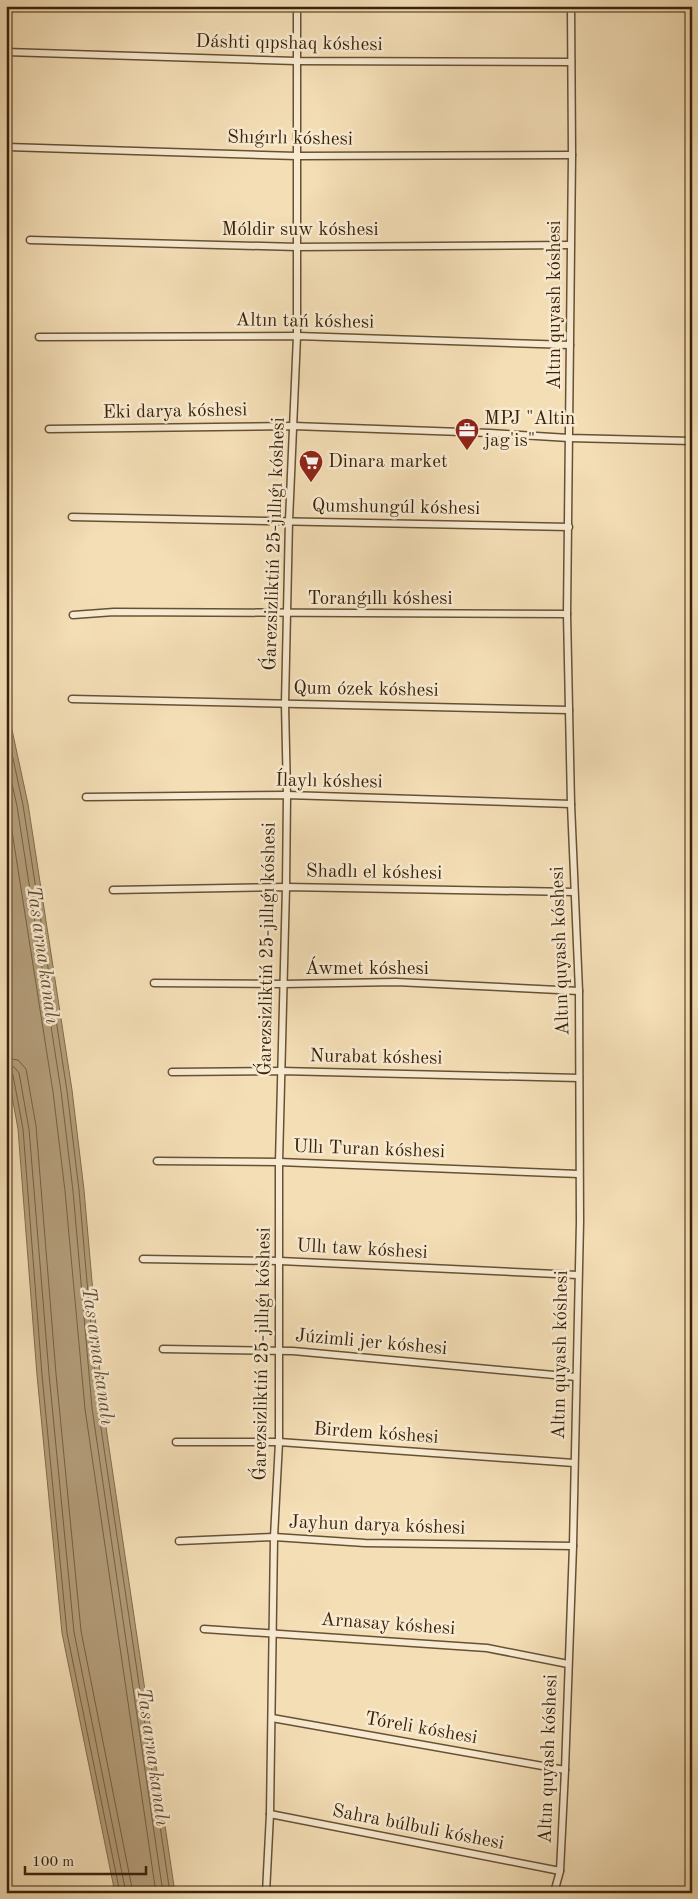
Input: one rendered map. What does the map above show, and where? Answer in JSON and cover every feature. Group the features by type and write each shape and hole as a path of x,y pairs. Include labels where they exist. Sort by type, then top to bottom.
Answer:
{"street":[{"name":"Ǵarezsizliktiń 25-jıllıǵı kóshesi","path":"266,1893 270,1814 274,1536 280,1442 279,1162 286,887 287,795 285,704 289,521 297,336 297,6"},
{"name":"Altın quyash kóshesi","path":"554,1893 560,1871 565,1770 573,1546 580,1174 579,991 570,804 567,614 570,438 572,6"},
{"name":"Dáshti qıpshaq kóshesi","path":"6,52 296,61 571,62"},
{"name":"Shıǵırlı kóshesi","path":"7,146 296,156 572,155"},
{"name":"Móldir suw kóshesi","path":"30,240 297,247 570,245"},
{"name":"Altın tań kóshesi","path":"39,337 297,336 570,344"},
{"name":"Eki darya kóshesi","path":"49,429 293,426 490,433 570,438 692,441"},
{"name":"Qumshungúl kóshesi","path":"72,518 569,527"},
{"name":"Toranǵıllı kóshesi","path":"73,615 114,612 567,614"},
{"name":"Qum ózek kóshesi","path":"72,699 569,710"},
{"name":"Ílaylı kóshesi","path":"86,797 287,795 570,804"},
{"name":"Shadlı el kóshesi","path":"114,890 286,887 574,892"},
{"name":"Áwmet kóshesi","path":"154,983 283,984 396,982 579,991"},
{"name":"Nurabat kóshesi","path":"172,1072 281,1071 579,1078"},
{"name":"Ullı Turan kóshesi","path":"157,1161 279,1162 580,1174"},
{"name":"Ullı taw kóshesi","path":"143,1259 280,1261 578,1275"},
{"name":"Júzimli jer kóshesi","path":"163,1348 281,1351 576,1376"},
{"name":"Birdem kóshesi","path":"176,1442 280,1442 574,1463"},
{"name":"Jayhun darya kóshesi","path":"180,1540 274,1536 365,1543 573,1546"},
{"name":"Arnasay kóshesi","path":"204,1629 273,1632 487,1648 568,1664"},
{"name":"Tóreli kóshesi","path":"272,1718 565,1770"},
{"name":"Sahra búlbuli kóshesi","path":"270,1814 560,1871"}],"water":[{"name":"Tas arna kanalı","path":"6,702 28,804 72,1090 84,1190 103,1407 175,1893 115,1893 62,1633 37,1375 18,1129 6,1063"}],"place":[{"name":"MPJ \"Altin jag'is\"","path":"467,451"},
{"name":"Dinara market","path":"311,483"}]}
